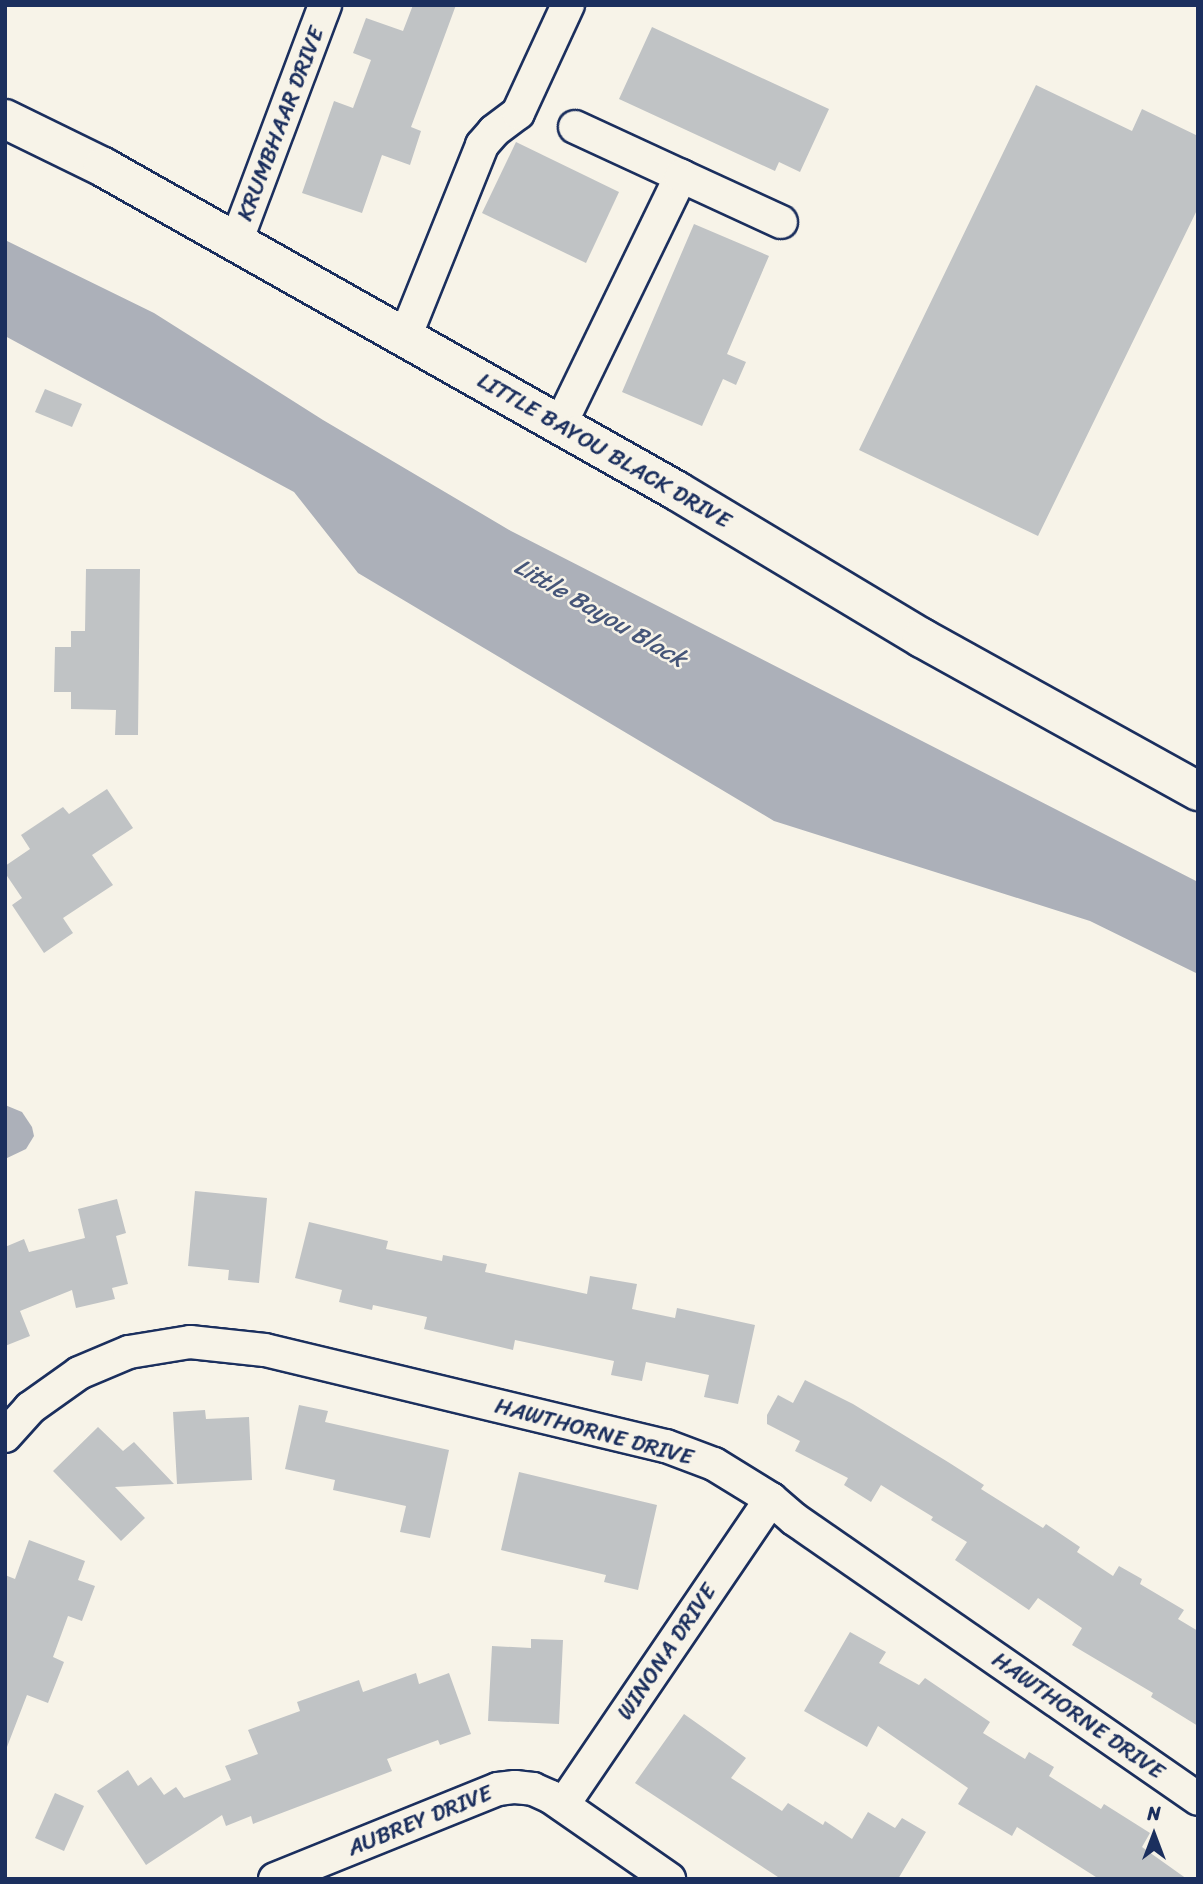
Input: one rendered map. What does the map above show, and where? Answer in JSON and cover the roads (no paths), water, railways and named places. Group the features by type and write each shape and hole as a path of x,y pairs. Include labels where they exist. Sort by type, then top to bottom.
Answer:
{"main road":[{"name":"LITTLE BAYOU BLACK DRIVE","path":"5,119 103,167 677,491 922,638 1198,791"}],"street":[{"name":"KRUMBHAAR DRIVE","path":"236,242 325,5"},
{"path":"404,337 482,145 494,131 518,113 568,5"},
{"path":"575,127 781,222"},
{"path":"560,425 681,176"},
{"name":"HAWTHORNE DRIVE","path":"5,1436 30,1408 55,1388 99,1362 159,1345 217,1343 265,1350 666,1446 714,1464 771,1499 806,1527 1198,1799"},
{"name":"WINONA DRIVE","path":"563,1805 771,1499"},
{"name":"AUBREY DRIVE","path":"275,1879 498,1789 533,1789 563,1805 669,1879"}],"water":[{"name":"Little Bayou Black","path":"5,240 154,313 323,420 511,531 1198,882 1198,974 1090,921 774,821 358,573 294,492 5,336"},
{"path":"5,1105 22,1112 32,1127 34,1136 26,1149 5,1159"}]}
